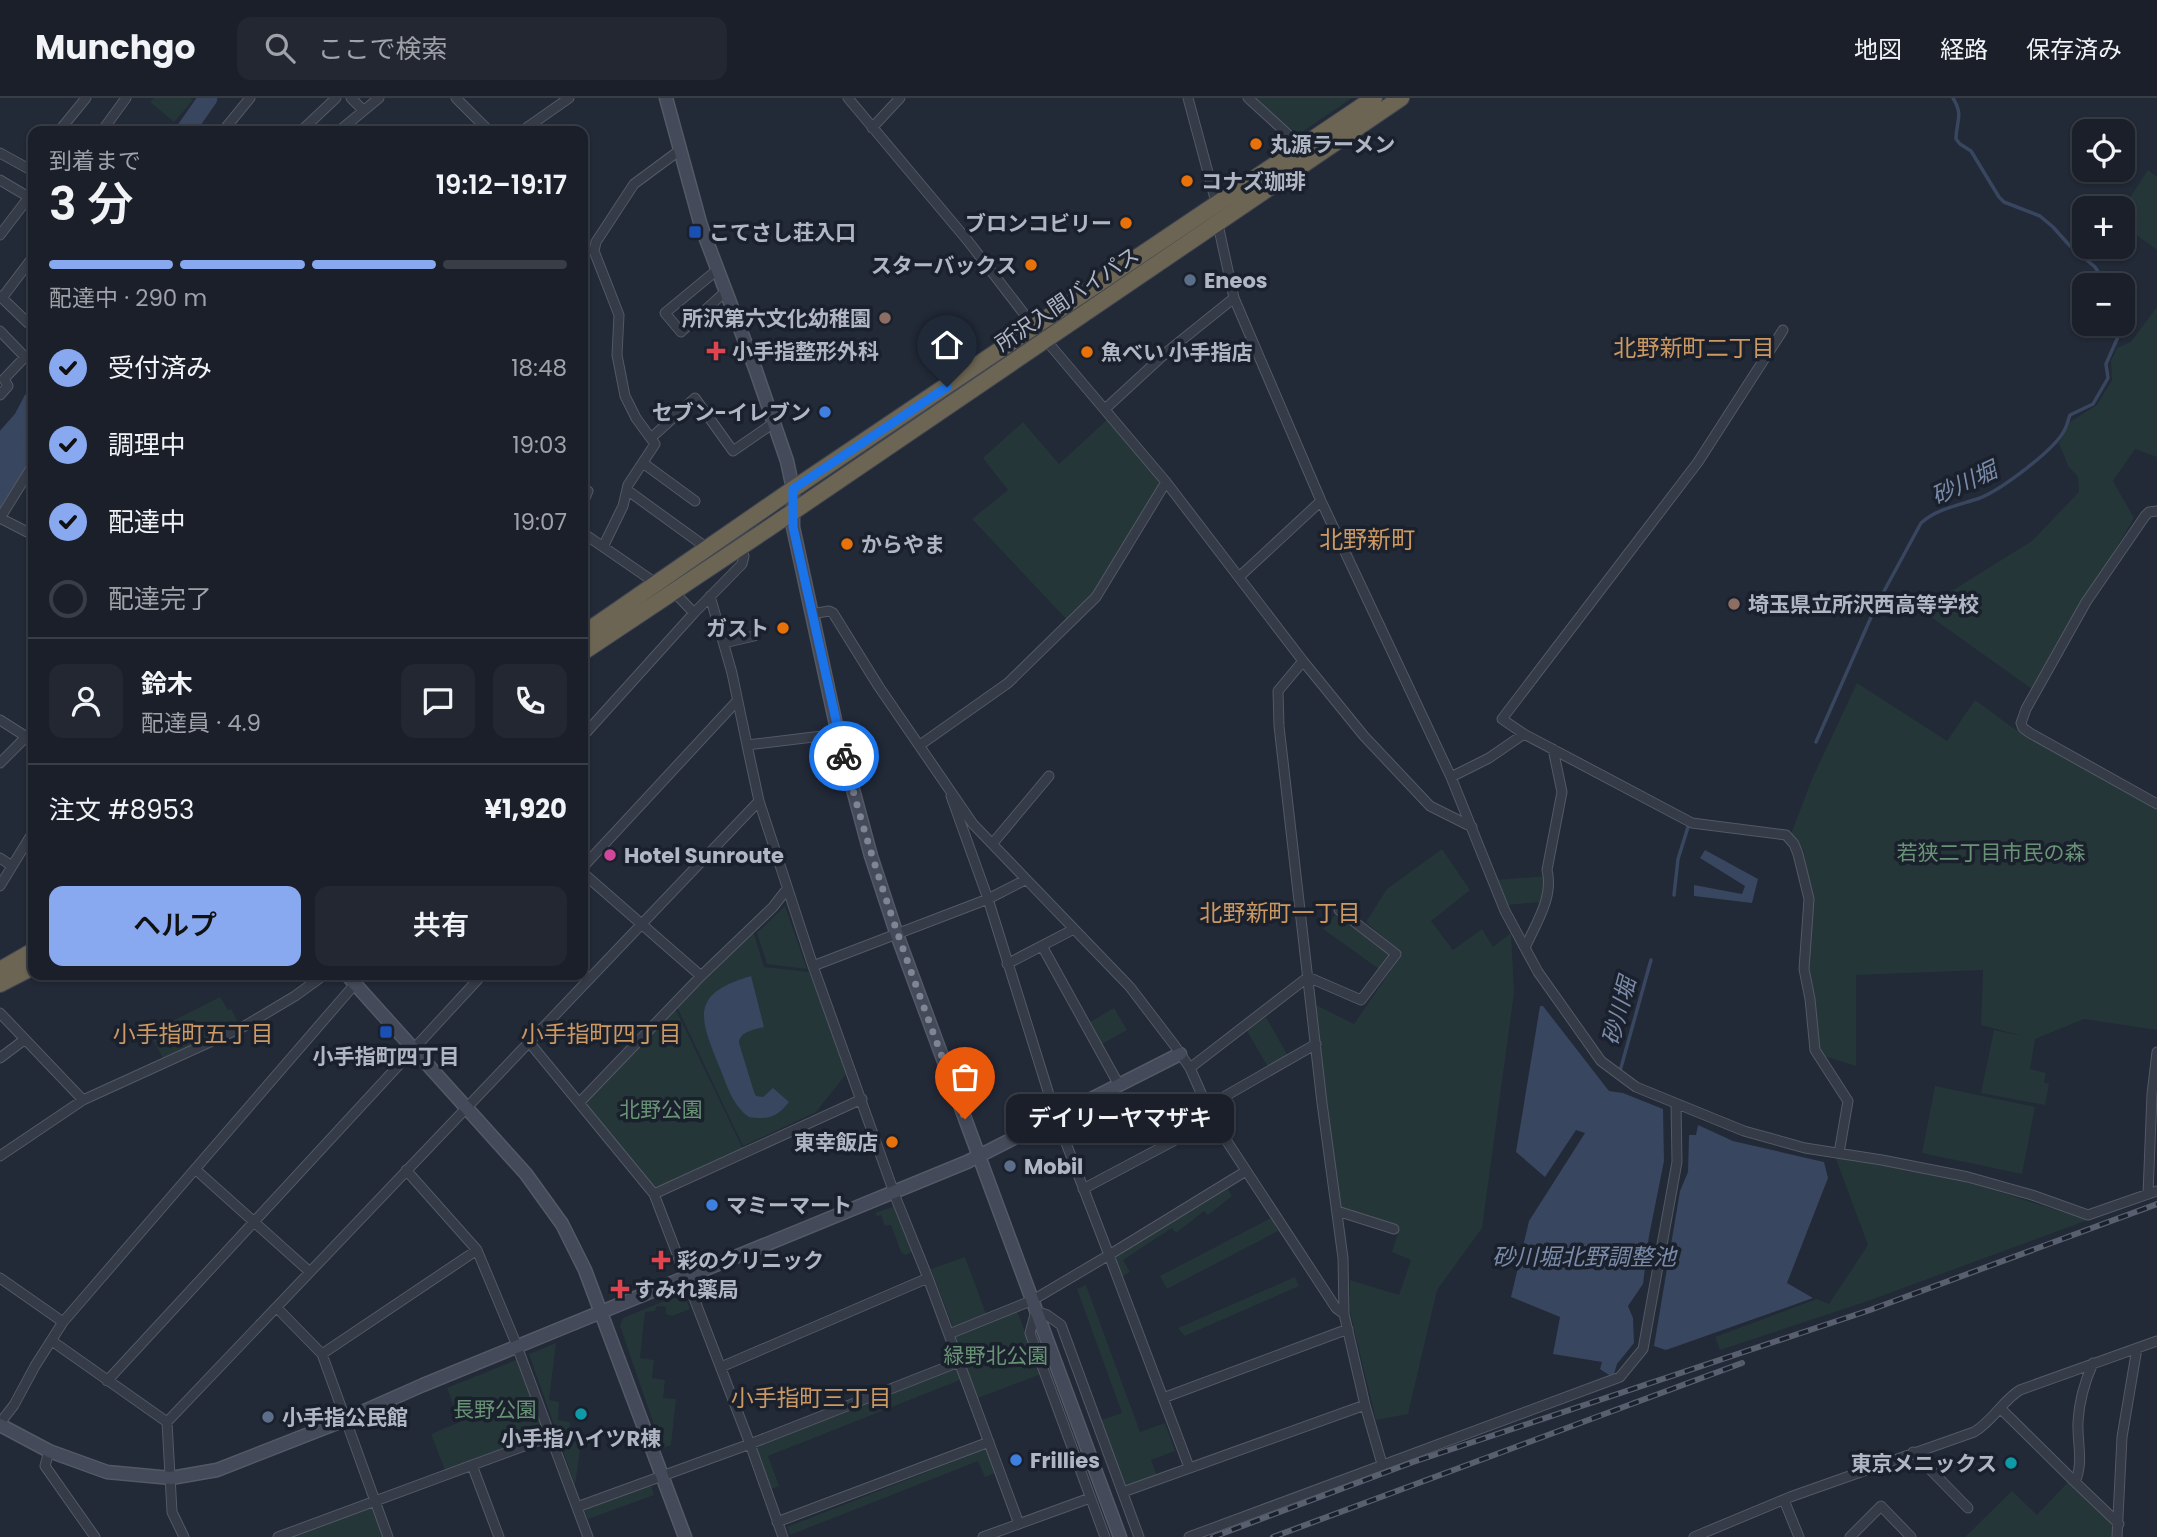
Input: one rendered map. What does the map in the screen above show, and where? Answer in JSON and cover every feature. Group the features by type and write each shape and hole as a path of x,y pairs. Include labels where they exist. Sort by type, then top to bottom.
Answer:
{"highway":[{"name":"所沢入間バイパス","path":"588,649 793,511 1217,205 1374,98"},
{"name":"所沢入間バイパス","path":"588,631 793,489 1217,222 1401,98"},
{"path":"0,970 28,954"},
{"path":"0,984 28,970"}],"street":[{"path":"64,126 86,98"},
{"path":"227,126 250,98"},
{"path":"306,126 336,98"},
{"path":"351,98 363,110"},
{"path":"349,126 379,98"},
{"path":"456,98 484,126"},
{"path":"529,126 569,98"},
{"path":"666,98 694,204 775,422 793,489 793,527 811,614 838,734 871,856 896,932 1120,1537"},
{"path":"848,98 968,241 1040,334 1166,482 1364,736 1430,806 1472,827"},
{"path":"872,128 900,98"},
{"path":"1188,98 1217,205 1217,222 1234,298 1321,501 1451,778 1505,911 1545,983 1601,1061 1636,1087 1744,1131 1805,1148 1968,1177 2032,1195 2088,1215 2153,1192 2152,1094 2157,1052"},
{"path":"1248,98 1302,147"},
{"path":"107,126 121,100"},
{"path":"604,545 623,506 627,490 655,444 636,418 625,396 617,355 619,315 594,251 596,242 634,184 680,150"},
{"path":"0,153 28,168"},
{"path":"0,180 28,196"},
{"path":"0,235 28,202"},
{"path":"28,263 1,297 28,323"},
{"path":"717,270 665,313 681,332 726,292"},
{"path":"1105,409 1168,351 1234,298"},
{"path":"1783,330 1698,462 1502,719 1524,734 1692,823 1786,835 1794,844 1806,880 1809,899 1804,969 1815,1049 1849,1101 1839,1153"},
{"path":"0,331 25,357 2,377 8,386 0,395"},
{"path":"651,438 695,398 733,451 775,422"},
{"path":"643,463 695,501"},
{"path":"28,474 0,518 28,532"},
{"path":"920,745 1008,683 1096,597 1166,482"},
{"path":"627,490 707,548"},
{"path":"1239,577 1321,501"},
{"path":"2157,511 2149,512 2086,602 2026,709 2021,723 2030,733 2157,804"},
{"path":"588,536 657,583"},
{"path":"588,730 742,564 744,556"},
{"path":"674,592 694,613"},
{"path":"710,596 724,643 759,801 787,889 894,1192 1019,1524"},
{"path":"811,614 829,611 833,613 879,687 973,824 1130,986 1190,1068 1213,1120 1336,1308 1344,1314"},
{"path":"724,643 754,636"},
{"path":"1303,661 1278,691 1279,726 1343,1258 1344,1314 1382,1464"},
{"path":"588,862 737,701"},
{"path":"0,720 28,738"},
{"path":"747,745 838,734"},
{"path":"1451,778 1489,758 1524,734"},
{"path":"0,763 28,741"},
{"path":"1525,948 1545,905 1550,882 1547,870 1562,792 1553,749"},
{"path":"993,843 1049,776"},
{"path":"945,782 988,899 1056,1117 1189,1466"},
{"path":"588,980 759,801"},
{"path":"0,886 28,840"},
{"path":"0,858 12,866"},
{"path":"588,877 701,976"},
{"path":"813,966 988,899 1025,880"},
{"path":"580,1102 701,976 773,907 787,889"},
{"path":"1308,977 1361,1000 1396,954 1339,910"},
{"path":"1007,964 1074,929"},
{"path":"1042,946 1119,1085"},
{"path":"1190,1068 1308,977"},
{"path":"0,1156 83,1100 243,1027 317,980"},
{"path":"350,980 195,1169 63,1322 0,1424 49,1451 107,1472 171,1478 217,1470 345,1420 979,1156 1180,1054"},
{"path":"352,980 526,1174 562,1224 585,1270 685,1537"},
{"path":"107,1381 477,980"},
{"path":"184,1537 172,1512 167,1422 588,980"},
{"path":"0,1013 83,1100"},
{"path":"0,1058 24,1040"},
{"path":"529,1042 654,1194 783,1537"},
{"path":"1208,1106 1316,1044"},
{"path":"654,1194 862,1099"},
{"path":"1189,1537 1620,1377 1643,1349 1677,1162 1676,1104"},
{"path":"1083,1189 1213,1120"},
{"path":"195,1169 310,1272"},
{"path":"406,1170 477,1250 517,1347 588,1537"},
{"path":"949,1334 1035,1305 1109,1255 1246,1171"},
{"path":"1337,1211 1394,1229"},
{"path":"322,1354 477,1250"},
{"path":"721,1367 928,1278"},
{"path":"2,1284 63,1322"},
{"path":"1035,1305 1061,1325 1139,1537"},
{"path":"1035,1305 1030,1333 1105,1537"},
{"path":"277,1308 322,1354 388,1537"},
{"path":"1163,1398 1348,1329"},
{"path":"51,1341 167,1422"},
{"path":"1694,1537 1784,1500 1974,1432 1986,1425 2010,1396 2027,1387 2157,1341"},
{"path":"2117,1537 2122,1437 2137,1348"},
{"path":"577,1507 750,1444 959,1362"},
{"path":"2075,1482 2081,1470 2078,1421 2086,1380 2093,1363"},
{"path":"1123,1492 1189,1466 1365,1405"},
{"path":"2000,1408 2119,1524"},
{"path":"278,1537 551,1436"},
{"path":"777,1522 989,1442"},
{"path":"49,1451 45,1466 95,1537"},
{"path":"1913,1452 1968,1508"},
{"path":"472,1465 499,1537"},
{"path":"983,1537 1090,1498"},
{"path":"1784,1500 1798,1537"},
{"path":"1850,1537 1881,1506 1912,1537"}],"green space":[{"path":"154,98 193,100 174,122 150,102"},
{"path":"1254,98 1352,98 1299,134 1270,115"},
{"path":"2148,170 2157,177 2157,250 2135,234 2135,196 2131,196"},
{"path":"2157,307 2157,457 2135,449 2113,481 2134,518 2032,689 1921,610 2032,541 2079,492 2078,477 2068,466 2059,443 2070,422 2097,405 2112,380 2111,361 2117,348 2131,342"},
{"path":"1109,418 1162,482 1096,597 1070,623 972,519 1008,490 983,458 1023,422 1059,464"},
{"name":"若狭二丁目市民の森","path":"1857,683 1947,741 1975,700 2013,728 2157,804 2157,1030 2084,1019 2035,1039 2030,1069 2046,1073 2044,1082 2049,1084 2045,1105 1981,1093 1994,1030 2023,1036 1981,1025 1983,970 1856,975 1856,1066 1821,1055 1808,969 1813,906 1804,851 1791,834 1812,779"},
{"path":"1442,849 1470,890 1431,921 1453,950 1482,929 1493,947 1511,933 1514,993 1482,1228 1437,1290 1408,1414 1376,1420 1350,1312 1350,1280 1399,1295 1411,1260 1392,1252 1400,1227 1339,1207 1316,1005 1354,1024 1402,954 1366,922 1387,889"},
{"path":"1546,876 1542,902 1507,905 1495,880"},
{"path":"785,906 807,969 767,964 757,933"},
{"path":"1338,912 1392,953 1379,969 1323,929"},
{"path":"753,931 764,967 809,972 847,1073 816,1112 743,1146 677,1007"},
{"path":"220,997 239,1024 163,1058 149,1033"},
{"name":"北野公園","path":"675,1008 743,1149 655,1190 582,1102"},
{"path":"1114,1008 1127,1030 1102,1044 1090,1022"},
{"path":"1266,1017 1288,1056 1268,1067 1247,1031"},
{"path":"1935,1086 2035,1107 2022,1174 1922,1153"},
{"path":"1840,1156 1971,1183 2088,1220 1865,1302 1720,1350 1715,1337 1817,1299 1829,1304 1868,1245 1836,1159"},
{"path":"1228,1189 1232,1196 1208,1215 1204,1211 1176,1233 1172,1228 1123,1260 1130,1272 1121,1277 1113,1258"},
{"path":"895,1206 912,1252 905,1255 901,1252 891,1225 885,1226 881,1215 877,1216 875,1213"},
{"path":"1271,1218 1278,1231 1167,1289 1160,1276"},
{"path":"965,1257 986,1314 953,1327 931,1269"},
{"path":"1295,1277 1299,1286 1185,1336 1178,1328"},
{"path":"1086,1285 1140,1432 1165,1423 1175,1451 1151,1460 1157,1476 1126,1487 1101,1420 1122,1413 1077,1289"},
{"path":"684,1293 690,1309 672,1316 666,1314 666,1307 657,1306 655,1311 645,1312 640,1358 654,1360 652,1378 665,1380 663,1398 676,1399 671,1445 662,1448 620,1326 623,1318"},
{"name":"緑野北公園","path":"1017,1311 1041,1374 975,1399 951,1335"},
{"path":"556,1343 549,1400 559,1402 558,1420 570,1422 569,1441 581,1443 575,1485 529,1354"},
{"name":"長野公園","path":"516,1360 544,1432 445,1470 431,1434 460,1422 447,1388"},
{"path":"955,1368 960,1380 768,1456 779,1486 771,1489 755,1448"},
{"path":"988,1448 998,1472 985,1477 978,1461 790,1535 787,1527"},
{"path":"2068,1482 2113,1524 2112,1537 1965,1537 2012,1491 2037,1515"},
{"path":"651,1485 654,1495 588,1519 585,1510"},
{"path":"373,1505 385,1537 287,1537"}],"water":[{"path":"26,428 28,430 28,465 0,509 0,453"},
{"path":"1705,850 1758,879 1752,903 1694,896 1694,885 1742,894 1745,886 1700,858"},
{"path":"751,976 764,1027 745,1033 739,1043 756,1096 763,1097 773,1088 789,1102 767,1118 749,1117 734,1101 712,1049 704,1020 709,999 717,991"},
{"name":"砂川堀北野調整池","path":"1540,1006 1543,1006 1609,1091 1623,1093 1663,1109 1664,1161 1649,1236 1643,1284 1628,1306 1633,1318 1634,1343 1617,1364 1614,1374 1609,1375 1600,1369 1602,1362 1553,1354 1560,1317 1511,1297 1529,1221 1585,1133 1576,1130 1545,1177 1516,1152"},
{"name":"砂川堀北野調整池","path":"1698,1125 1733,1141 1824,1162 1828,1178 1787,1283 1813,1298 1666,1350 1654,1346 1680,1191 1688,1172 1689,1135 1696,1135"}],"waterway":[{"path":"188,126 208,98"},
{"name":"砂川堀","path":"1953,98 1959,114 1956,139 1971,151 1999,197 2004,202 2040,216 2099,273"},
{"name":"砂川堀","path":"1816,742 1876,606 1921,523 1942,510 1989,493 2049,449 2065,429 2070,415 2093,404 2108,378 2106,364 2118,336"},
{"path":"0,445 28,410"},
{"name":"砂川堀","path":"1674,895 1678,859 1688,827"},
{"name":"砂川堀","path":"1620,1071 1651,960"}],"railway":[{"path":"1213,1537 1413,1462 1870,1310 2157,1204"},
{"path":"1273,1537 1742,1363"}],"way so far":[{"path":"844,756 871,856 896,932 965,1119"}],"place":[{"name":"丸源ラーメン","path":"1256,144"},
{"name":"コナズ珈琲","path":"1187,181"},
{"name":"ブロンコビリー","path":"1126,223"},
{"name":"こてさし荘入口","path":"695,232"},
{"name":"スターバックス","path":"1031,265"},
{"name":"Eneos","path":"1190,280"},
{"name":"所沢第六文化幼稚園","path":"885,318"},
{"name":"小手指整形外科","path":"716,351"},
{"name":"魚べい 小手指店","path":"1087,352"},
{"name":"セブン-イレブン","path":"825,412"},
{"name":"からやま","path":"847,544"},
{"name":"埼玉県立所沢西高等学校","path":"1734,604"},
{"name":"ガスト","path":"783,628"},
{"name":"Hotel Sunroute","path":"610,855"},
{"name":"小手指町四丁目","path":"386,1032"},
{"name":"デイリーヤマザキ","path":"965,1119"},
{"name":"東幸飯店","path":"892,1142"},
{"name":"Mobil","path":"1010,1166"},
{"name":"マミーマート","path":"712,1205"},
{"name":"彩のクリニック","path":"661,1260"},
{"name":"すみれ薬局","path":"620,1289"},
{"name":"小手指ハイツR棟","path":"581,1414"},
{"name":"小手指公民館","path":"268,1417"},
{"name":"Frillies","path":"1016,1460"},
{"name":"東京メニックス","path":"2011,1463"}],"district":[{"name":"北野新町二丁目","path":"1694,348"},
{"name":"北野新町","path":"1367,539"},
{"name":"北野新町一丁目","path":"1280,913"},
{"name":"小手指町五丁目","path":"193,1034"},
{"name":"小手指町四丁目","path":"601,1034"},
{"name":"小手指町三丁目","path":"811,1398"}],"route":[{"path":"844,756 793,527 793,489 947,387"}]}
